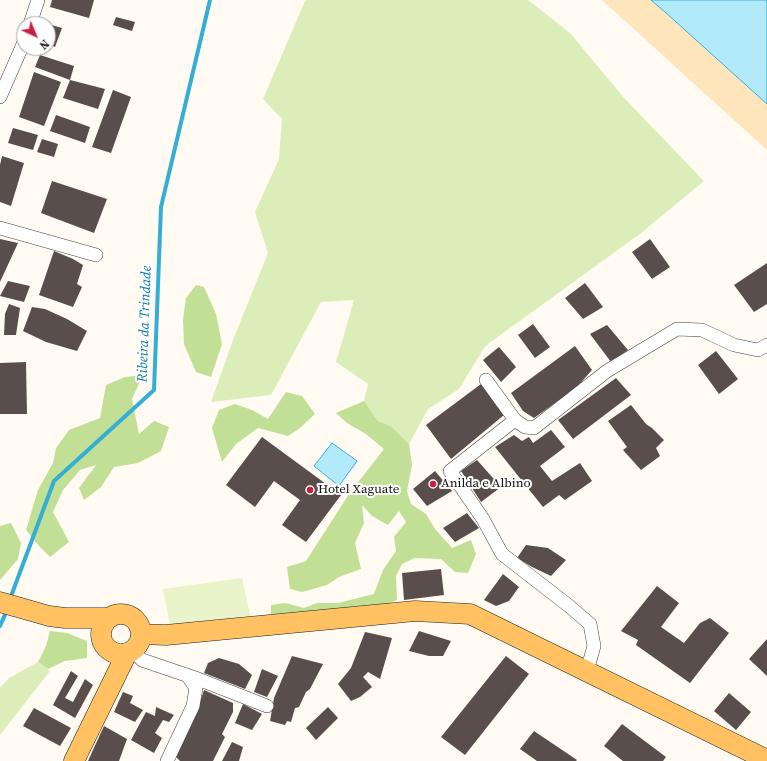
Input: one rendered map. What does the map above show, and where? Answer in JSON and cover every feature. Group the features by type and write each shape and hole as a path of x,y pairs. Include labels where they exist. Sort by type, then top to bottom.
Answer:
{"main road":[{"path":"0,602 57,617 101,637"},
{"path":"74,761 133,646 138,624 131,616 120,614 114,615 108,618 103,624 101,637 103,644 107,649 114,653 120,654 133,646 166,635 415,611 470,614 767,760"},
{"path":"57,617 108,618"}],"street":[{"path":"32,16 34,3"},
{"path":"0,96 18,56"},
{"path":"0,228 96,255"},
{"path":"486,380 515,420 524,427 534,428 607,371 677,329 702,330 734,345 758,350 767,345"},
{"path":"515,420 450,471 483,519 502,554 590,624 594,646 587,671"},
{"path":"133,646 142,660 187,675 266,706"},
{"path":"167,761 193,706 196,688 187,675"}],"green space":[{"path":"528,0 570,33 625,99 704,181 641,233 488,344 459,389 428,409 409,444 391,426 378,421 364,401 368,384 336,362 354,300 321,302 271,395 211,402 233,340 268,253 255,212 279,159 282,119 263,99 305,1"},
{"path":"196,285 204,287 216,314 222,344 211,377 196,372 184,344 183,320 186,298"},
{"path":"143,375 132,399 139,434 154,421 169,427 161,451 138,463 114,467 101,487 84,500 79,488 96,465 80,470 63,490 53,512 69,542 50,557 26,530 38,490 53,463 56,448 69,430 100,418 106,385 125,377"},
{"path":"286,392 302,396 315,414 300,428 288,436 258,428 236,444 222,462 212,428 219,410 235,404 252,410 268,419"},
{"path":"364,401 378,421 391,426 409,444 412,465 407,491 411,504 426,514 435,529 452,548 471,540 476,554 468,573 455,572 441,559 415,558 402,564 396,576 397,600 381,606 271,617 271,605 285,603 304,608 317,603 338,603 374,594 383,570 396,551 394,537 406,522 399,511 388,525 372,516 362,505 364,523 355,543 361,569 339,577 327,585 302,592 290,589 287,567 306,561 349,494 384,449 366,434 347,423 336,413"},
{"path":"11,523 21,543 18,559 0,580 0,526"},
{"path":"242,578 251,619 170,626 163,589"},
{"path":"50,631 67,633 87,641 87,658 65,661 48,669 38,662 46,646"},
{"path":"38,662 50,671 0,735 0,688 9,678"}],"sand":[{"path":"602,0 651,0 767,104 767,150"}],"water":[{"path":"651,0 767,0 767,104 665,12"},
{"path":"332,443 357,461 339,486 314,466"}],"building":[{"path":"52,0 94,0 89,18 50,7"},
{"path":"116,17 135,22 132,31 113,25"},
{"path":"56,26 62,28 56,44"},
{"path":"40,56 74,66 70,80 35,67"},
{"path":"34,72 61,82 44,126 19,117"},
{"path":"70,80 105,89 98,109 63,98"},
{"path":"113,90 131,97 111,153 92,147"},
{"path":"56,115 90,127 85,143 50,131"},
{"path":"13,128 38,135 33,150 8,143"},
{"path":"42,139 58,144 54,157 37,152"},
{"path":"2,156 24,163 11,206 0,202 0,165"},
{"path":"52,181 107,199 94,233 41,213"},
{"path":"0,239 18,243 0,282"},
{"path":"650,239 670,267 652,279 632,252"},
{"path":"54,251 83,265 77,284 82,287 73,307 39,295"},
{"path":"767,263 767,304 754,312 734,285"},
{"path":"8,281 30,286 24,302 0,296"},
{"path":"585,283 603,307 583,319 565,298"},
{"path":"9,304 20,308 16,335 4,335 5,314"},
{"path":"32,307 45,309 67,319 87,331 77,351 46,342 23,331"},
{"path":"533,324 550,347 535,358 518,335"},
{"path":"607,325 628,350 611,362 590,334"},
{"path":"575,346 592,370 576,388 534,418 523,411 511,393"},
{"path":"499,347 516,367 501,382 483,360"},
{"path":"716,351 738,379 719,394 698,365"},
{"path":"26,362 27,414 0,414 0,363"},
{"path":"616,378 631,395 573,439 558,420"},
{"path":"481,384 504,415 451,459 426,425"},
{"path":"631,405 646,424 664,440 656,448 660,456 641,470 623,450 627,447 608,421"},
{"path":"551,430 565,447 540,466 552,481 580,463 592,481 565,500 559,495 543,507 495,447 514,435 522,441 529,437 533,443"},
{"name":"Hotel Xaguate","path":"262,437 341,495 306,542 282,525 300,500 274,481 255,507 226,485"},
{"path":"477,460 501,487 481,502 461,471"},
{"path":"435,471 452,491 427,506 413,489"},
{"path":"467,513 479,528 455,542 443,528"},
{"path":"526,545 548,548 566,560 551,576 517,558"},
{"path":"441,569 444,595 404,600 402,573"},
{"path":"503,574 519,587 509,601 496,606 484,600"},
{"path":"657,586 679,603 661,627 684,643 700,623 710,618 729,633 690,683 636,645 638,640 621,631"},
{"path":"419,631 451,641 443,656 429,656 409,651"},
{"path":"365,632 392,638 380,679 368,672 363,677 372,687 360,697 351,701 338,684 351,668"},
{"path":"767,639 767,676 749,659"},
{"path":"292,656 323,664 299,707 295,708 291,722 287,721 285,725 270,721 274,698"},
{"path":"506,656 529,674 465,755 441,737"},
{"path":"219,658 239,664 252,675 245,689 204,673 208,663"},
{"path":"262,669 278,676 267,697 254,692"},
{"path":"71,671 78,676 65,698 73,702 85,679 93,685 75,718 53,705"},
{"path":"204,690 233,703 233,712 222,734 225,737 213,761 180,761 176,757 197,711"},
{"path":"123,692 133,696 130,703 143,710 135,722 114,712"},
{"path":"729,693 751,712 736,730 714,711"},
{"path":"243,704 262,714 252,730 235,723"},
{"path":"156,707 174,715 169,722 163,720 155,733 162,738 154,753 131,740 146,712 155,716"},
{"path":"328,707 338,718 316,740 306,728"},
{"path":"34,708 71,728 60,746 23,726"},
{"path":"622,724 666,757 663,761 623,761 604,746"},
{"path":"104,726 127,739 119,761 88,761"},
{"path":"534,731 577,760 537,761 520,749"},
{"path":"232,742 243,747 239,761 222,761"}],"waterway":[{"name":"Ribeira da Trindade","path":"10,599 54,481 154,390 161,207 210,0"},
{"name":"Ribeira da Trindade","path":"0,626 7,610"}],"place":[{"name":"Anilda e Albino","path":"433,484"},
{"name":"Hotel Xaguate","path":"310,490"}]}
